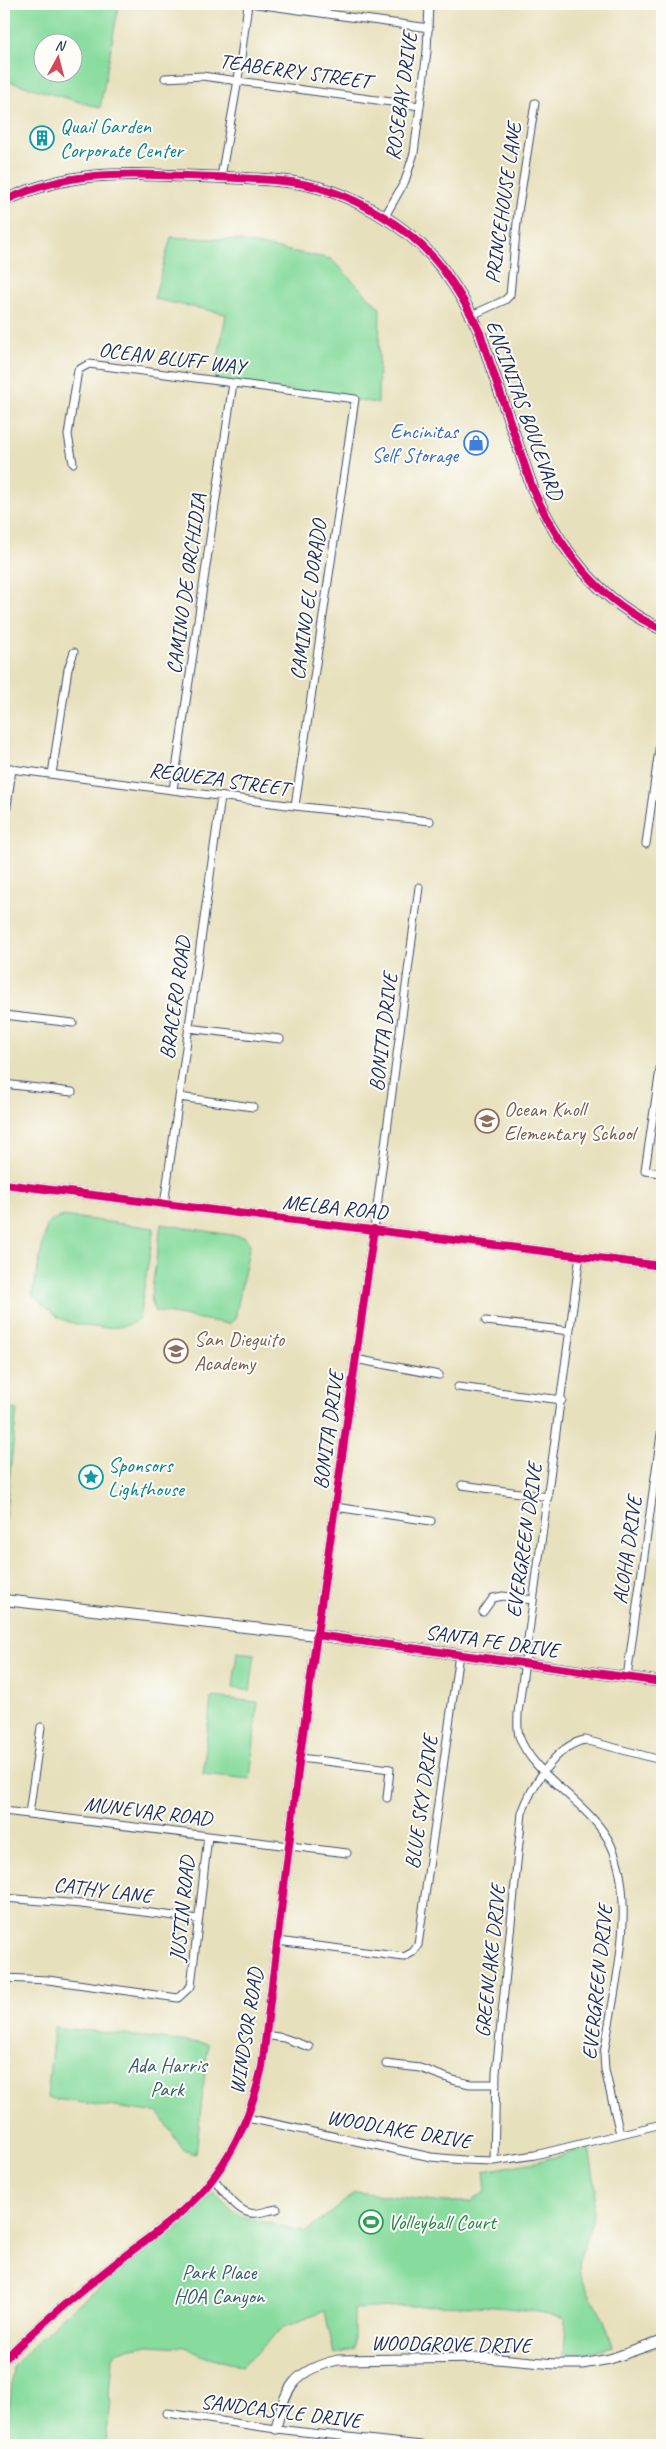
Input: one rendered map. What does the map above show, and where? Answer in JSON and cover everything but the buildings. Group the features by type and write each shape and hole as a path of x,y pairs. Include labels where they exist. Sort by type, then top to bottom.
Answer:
{"main road":[{"name":"ENCINITAS BOULEVARD","path":"4,201 44,184 81,176 115,173 220,177 292,182 331,192 366,207 384,218 422,248 441,267 472,315 480,333 532,487 542,510 564,548 587,576 604,591 639,616 662,628"},
{"name":"SANTA FE DRIVE","path":"4,1600 316,1635 662,1682"}],"street":[{"path":"220,177 238,80 248,4"},
{"path":"256,4 429,28"},
{"name":"ROSEBAY DRIVE","path":"384,218 405,181 413,156 429,28 429,4"},
{"name":"TEABERRY STREET","path":"165,78 202,76 420,106"},
{"name":"PRINCEHOUSE LANE","path":"472,315 505,300 510,294 518,212 535,103"},
{"name":"OCEAN BLUFF WAY","path":"73,462 68,435 78,370 89,364 355,399"},
{"name":"CAMINO DE ORCHIDIA","path":"173,790 232,383"},
{"name":"CAMINO EL DORADO","path":"295,806 355,399"},
{"path":"52,774 68,669 74,652"},
{"path":"646,844 662,728"},
{"path":"4,821 7,768"},
{"name":"REQUEZA STREET","path":"7,768 221,797 430,821"},
{"name":"BRACERO ROAD","path":"164,1205 221,797"},
{"name":"BONITA DRIVE","path":"316,1635 374,1229 419,886"},
{"path":"4,1015 73,1024"},
{"path":"188,1028 280,1039"},
{"path":"662,1056 645,1171 662,1174"},
{"path":"4,1084 72,1092"},
{"path":"178,1097 254,1107"},
{"name":"MELBA ROAD","path":"4,1184 662,1266"},
{"name":"EVERGREEN DRIVE","path":"580,1255 562,1400 524,1663 518,1713 519,1735 528,1752 600,1826 612,1846 620,1878 623,1924 604,2054 605,2070 620,2134"},
{"path":"486,1321 570,1331"},
{"name":"BONITA DRIVE","path":"355,1359 439,1375"},
{"path":"458,1387 562,1400"},
{"name":"ALOHA DRIVE","path":"626,1677 662,1427"},
{"path":"462,1485 548,1496"},
{"name":"BONITA DRIVE","path":"335,1507 431,1521"},
{"path":"483,1612 493,1598 502,1596 533,1600"},
{"name":"WINDSOR ROAD","path":"4,2360 45,2319 173,2218 213,2178 228,2156 255,2100 266,2036 316,1635"},
{"name":"BLUE SKY DRIVE","path":"277,1940 404,1956 413,1952 420,1939 459,1654"},
{"path":"29,1814 41,1727"},
{"name":"GREENLAKE DRIVE","path":"494,2161 496,2084 522,1813 529,1792 544,1770 571,1744 584,1740 657,1759 662,1766"},
{"path":"300,1758 390,1770 387,1798"},
{"name":"MUNEVAR ROAD","path":"4,1811 347,1853"},
{"name":"JUSTIN ROAD","path":"4,1978 48,1980 174,1999 188,1991 191,1986 208,1836"},
{"name":"CATHY LANE","path":"4,1898 81,1904 198,1919"},
{"path":"266,2036 284,2038 309,2048"},
{"path":"386,2064 420,2068 470,2084 496,2084"},
{"name":"WOODLAKE DRIVE","path":"247,2118 431,2157 494,2161 535,2155 662,2124"},
{"path":"213,2178 238,2206 244,2210 251,2213 277,2209"},
{"name":"WOODGROVE DRIVE","path":"276,2430 281,2404 291,2384 306,2370 338,2360 486,2358 555,2364 582,2364 610,2359 662,2341"},
{"name":"SANDCASTLE DRIVE","path":"167,2414 276,2430 421,2445"}],"green space":[{"path":"4,4 119,4 100,108 4,80"},
{"path":"171,237 234,240 331,259 380,308 378,403 214,380 226,314 154,299"},
{"path":"63,1216 154,1228 139,1319 123,1326 100,1328 77,1324 60,1318 32,1295 47,1225 50,1221"},
{"path":"161,1224 245,1237 250,1244 235,1319 229,1324 154,1311 151,1297"},
{"path":"4,1405 7,1410 17,1409 4,1527"},
{"path":"237,1652 255,1654 250,1691 233,1688"},
{"path":"211,1697 258,1702 250,1779 203,1774"},
{"name":"Ada Harris Park","path":"54,2027 208,2044 196,2154 183,2150 159,2113 47,2098"},
{"name":"Park Place HOA Canyon","path":"589,2148 596,2189 591,2227 579,2260 580,2277 604,2320 613,2346 584,2353 564,2353 566,2318 542,2313 489,2307 406,2306 354,2309 354,2350 334,2354 325,2311 284,2327 242,2366 202,2356 186,2347 148,2345 118,2351 112,2357 109,2396 111,2403 106,2438 99,2445 7,2439 13,2366 64,2315 143,2254 214,2192 233,2211 248,2218 306,2232 356,2192 444,2202 471,2202 486,2192 484,2171 535,2162"}],"cycle path":[{"path":"4,201 49,184 93,176 137,174 251,179 291,182 333,192 374,211 394,223 412,237 442,268 472,316 480,333 532,487 555,531 568,551 600,588 619,604 640,618 662,629"},
{"path":"4,1184 662,1266"},
{"path":"4,2360 63,2306 172,2220 194,2200 213,2178 230,2152 244,2125 254,2097 262,2067 300,1755 374,1229"},
{"path":"316,1635 662,1682"}],"place":[{"name":"Quail Garden Corporate Center","path":"42,138"},
{"name":"Encinitas Self Storage","path":"476,443"},
{"name":"Ocean Knoll Elementary School","path":"487,1121"},
{"name":"San Dieguito Academy","path":"176,1351"},
{"name":"Sponsors Lighthouse","path":"91,1477"},
{"name":"Volleyball Court","path":"371,2222"}]}
